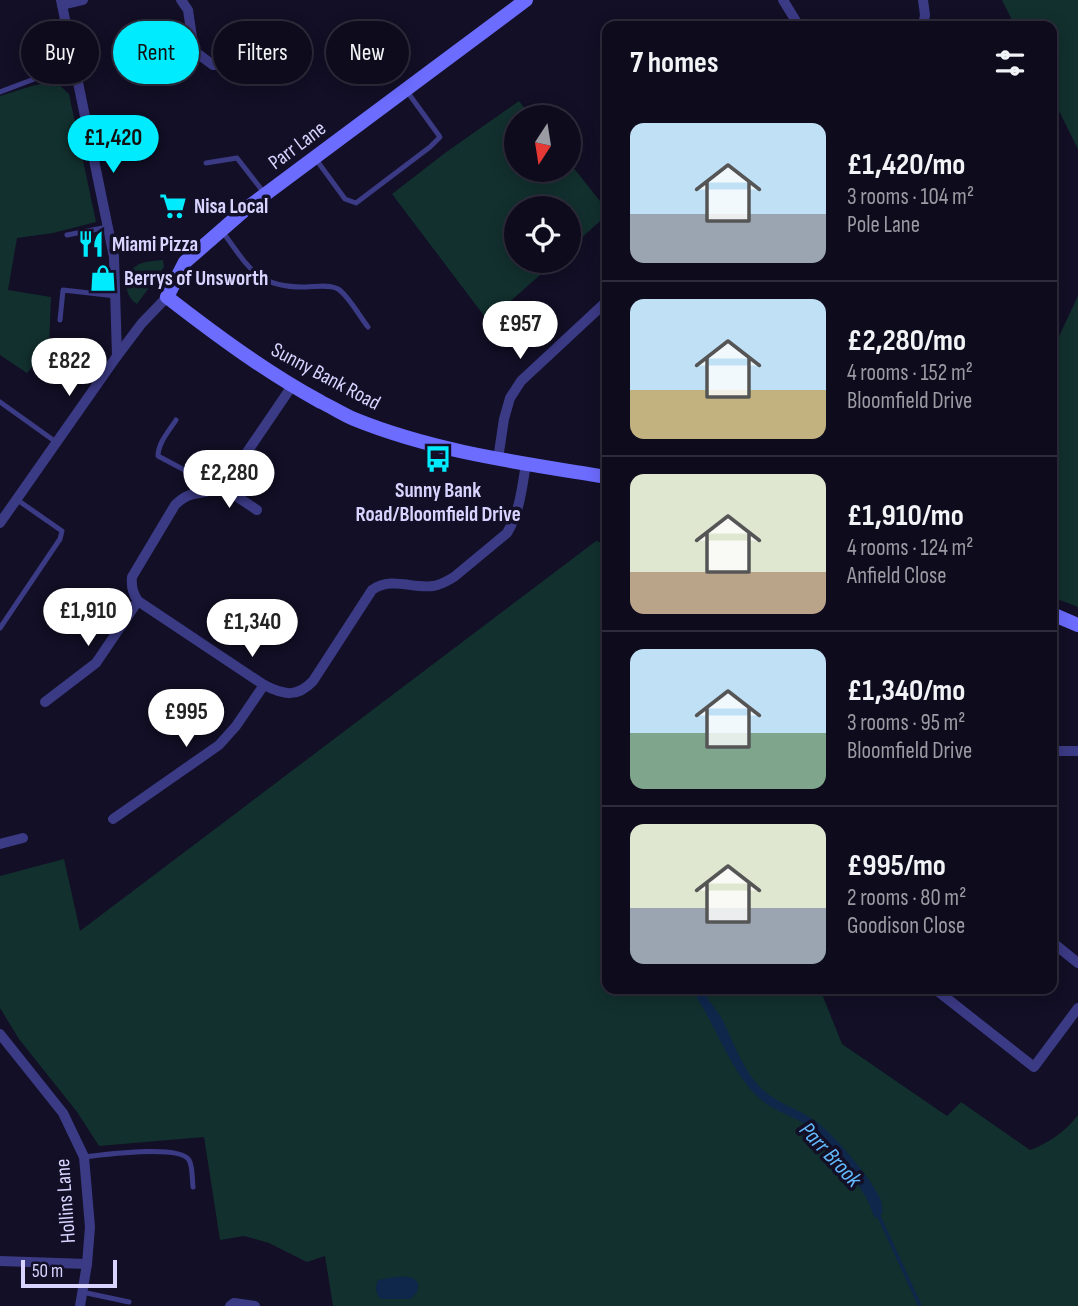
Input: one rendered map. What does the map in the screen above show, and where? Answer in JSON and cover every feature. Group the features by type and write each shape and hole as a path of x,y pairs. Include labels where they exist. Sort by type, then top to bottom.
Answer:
{"street":[{"path":"66,21 62,2 83,0"},
{"path":"181,0 188,10 194,51 213,65"},
{"name":"Parr Lane","path":"0,523 117,356 142,323 167,297 185,262 265,194 526,0"},
{"path":"783,0 796,21"},
{"path":"923,0 923,21"},
{"path":"78,84 114,257 117,356"},
{"name":"Sunny Bank Road","path":"167,297 223,340 292,386 352,418 414,440 498,459 602,476"},
{"path":"498,459 510,398 521,381 602,306"},
{"path":"292,386 230,477 209,491 185,496 175,505 132,576 133,590 138,601 277,691 300,691 313,681 372,590 384,583 424,586 444,583 507,533 517,510 526,464"},
{"path":"223,483 257,510"},
{"path":"45,702 96,663 138,601"},
{"path":"1057,616 1078,625"},
{"path":"113,819 219,745 236,726 264,685"},
{"path":"1057,751 1078,751"},
{"path":"0,844 23,838"},
{"path":"1057,946 1078,962"},
{"path":"941,994 1034,1067 1078,1008"},
{"name":"Hollins Lane","path":"0,1034 63,1113 85,1157 90,1227 80,1306"},
{"path":"0,1261 87,1264"},
{"path":"230,1306 234,1303 256,1306"}],"lane":[{"path":"0,92 21,84"},
{"path":"315,157 345,200 356,203 440,137 405,90"},
{"path":"206,163 237,158 265,194"},
{"path":"67,235 108,227"},
{"path":"221,230 260,278 293,287 334,287 340,290 368,327"},
{"path":"60,320 63,290 116,296"},
{"path":"0,402 56,442"},
{"path":"176,420 158,454 192,474 196,492"},
{"path":"0,628 60,539 62,531 16,499"},
{"path":"85,1157 151,1151 185,1155 189,1160 193,1187"},
{"path":"82,1292 129,1302"}],"green space":[{"path":"1002,0 1078,0 1078,149 1057,107 1057,21 1012,21"},
{"path":"58,84 69,94 96,222 53,233 17,238 8,290 51,297 49,347 27,373 0,355 0,96 32,86"},
{"path":"504,112 504,182 581,182 581,177 602,204 602,219 581,238 581,196 504,196 504,273 542,273 488,321 392,194"},
{"path":"163,260 164,267 137,304 127,291 128,275 139,264"},
{"path":"1078,296 1078,607 1057,599 1057,340"},
{"path":"596,541 602,543 602,994 822,994 842,1044 947,1116 961,1102 1030,1150 1057,1136 1078,1115 1078,1306 333,1306 325,1256 307,1262 269,1243 244,1236 220,1240 204,1137 99,1146 77,1112 19,1039 0,1008 0,876 64,859 80,931"}],"water":[{"path":"697,994 706,994 721,1017 743,1063 759,1086 772,1097 814,1120 841,1145 875,1189 881,1202 882,1214 875,1218 866,1197 852,1176 818,1135 804,1124 765,1103 749,1088"},
{"path":"410,1277 417,1282 418,1290 410,1299 379,1297 376,1290 378,1280"}],"waterway":[{"name":"Parr Brook","path":"877,1212 920,1306"}],"place":[{"name":"Nisa Local","path":"173,206"},
{"name":"Miami Pizza","path":"91,244"},
{"name":"Berrys of Unsworth","path":"103,278"},
{"name":"Sunny Bank Road/Bloomfield Drive","path":"438,459"}]}
